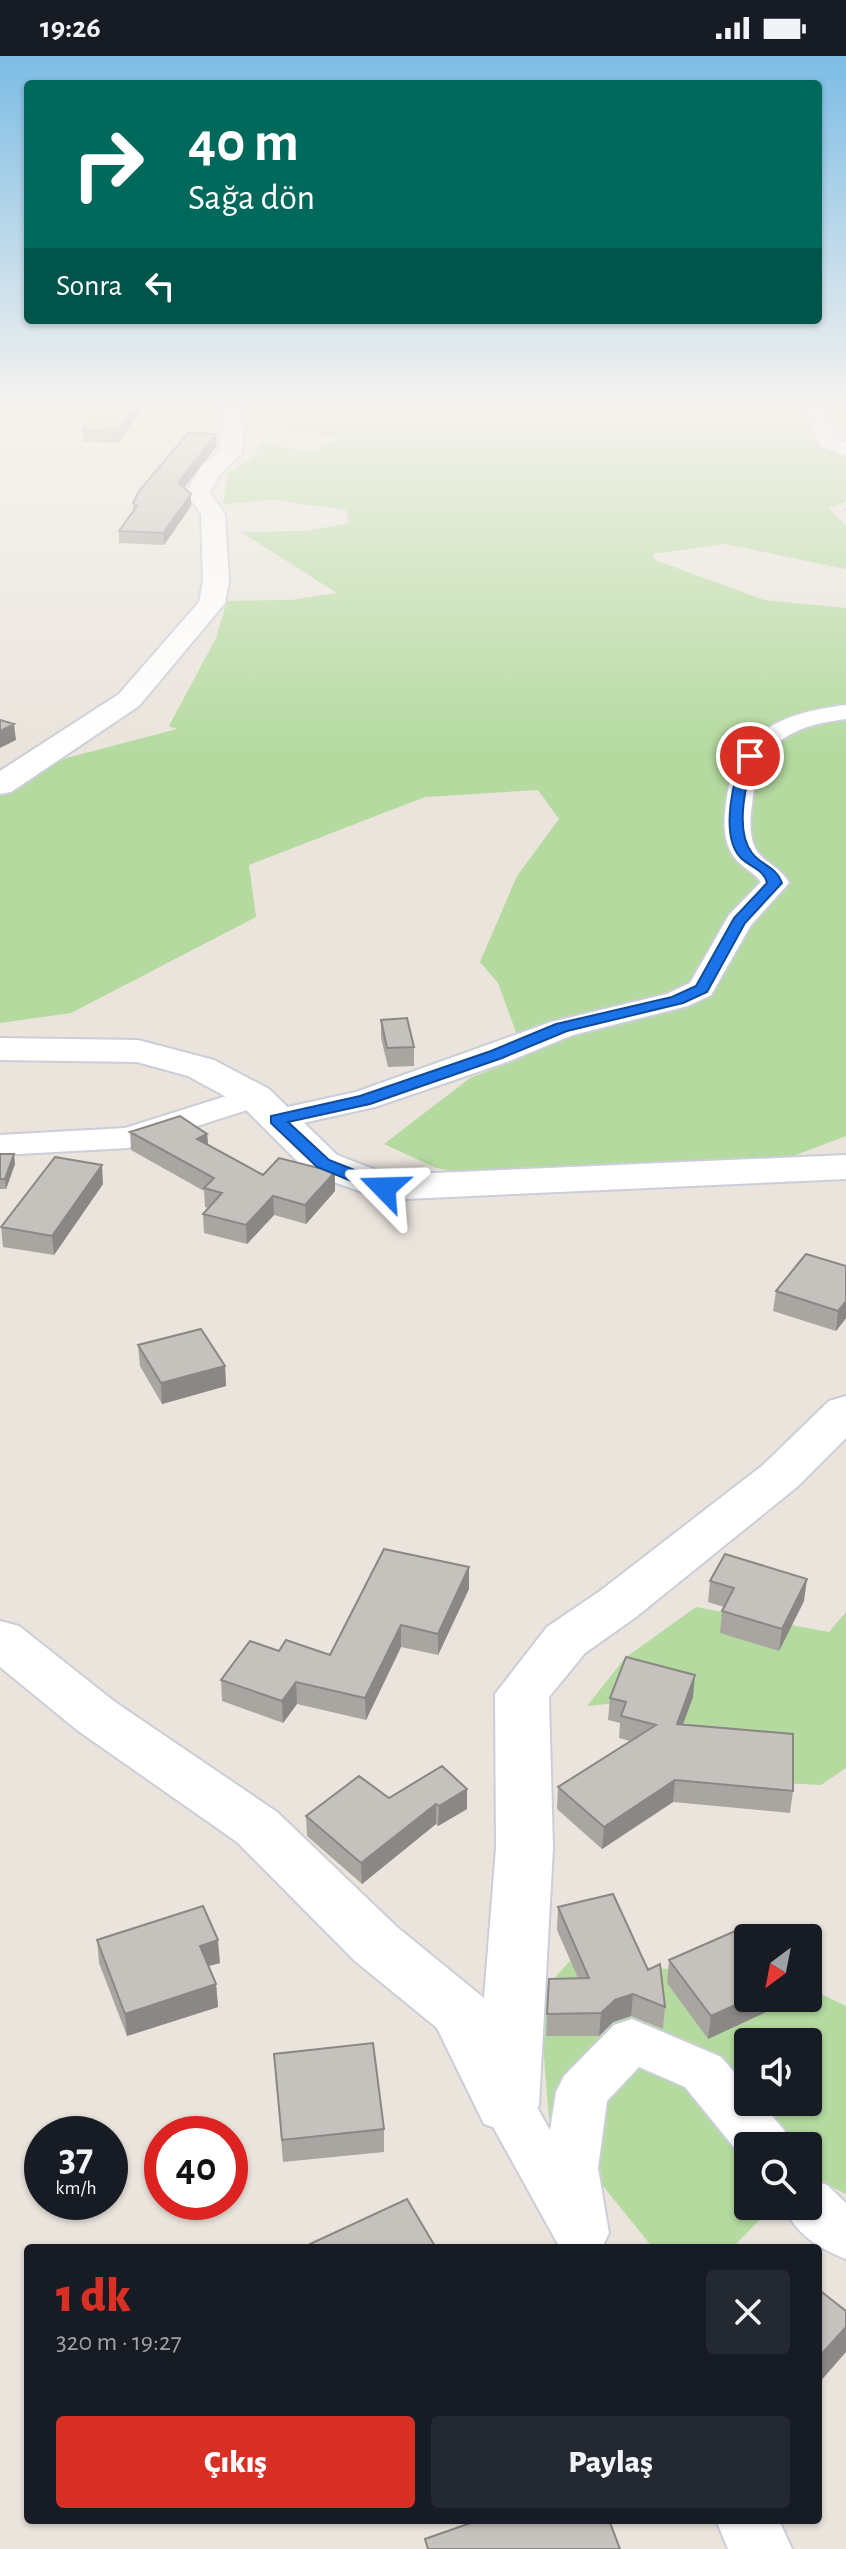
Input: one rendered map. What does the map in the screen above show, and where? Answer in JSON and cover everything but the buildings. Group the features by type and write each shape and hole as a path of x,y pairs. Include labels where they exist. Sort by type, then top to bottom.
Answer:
{"street":[{"path":"0,785 129,700 212,603 216,581 213,521"},
{"path":"0,1145 128,1138 266,1108 364,1100 496,1055 562,1028 677,1000 701,989 739,921 775,883 772,874 745,854 737,823 738,783 750,756 765,737 795,724 846,712"},
{"path":"0,1049 138,1051 201,1068 266,1108 323,1164 384,1188 846,1167"},
{"path":"507,2105 523,1873 526,1738 522,1694 566,1640 618,1604 780,1476 846,1411"},
{"path":"0,1639 96,1716 179,1770 257,1827 376,1944 459,2010 507,2105 584,2240"},
{"path":"584,2240 571,2168 582,2092 632,2040 703,2072 753,2132"},
{"path":"822,2218 846,2234"},
{"path":"748,2524 761,2549"}],"green space":[{"path":"842,521 846,526 846,569 725,544 653,554 655,560 764,600 846,608 846,1136 772,1164 484,1177 436,1168 384,1144 470,1078 525,1057 498,983 480,962 517,876 559,819 538,790 425,797 249,865 256,917 71,1013 0,1023 0,796 59,760 177,729 169,726 216,638 227,601 291,600 337,593 241,532 306,531 349,523"},
{"path":"696,1607 829,1632 846,1612 846,1768 821,1785 719,1780 726,1733 608,1704 587,1706 625,1658"},
{"path":"570,1961 705,1972 734,1990 734,2012 822,2012 822,1995 846,2006 846,2194 822,2182 822,2132 734,2132 734,2220 759,2220 736,2244 650,2244 549,2119 539,1995"}],"route":[{"path":"384,1188 323,1164 276,1119 364,1100 419,1083 562,1028 677,1000 701,989 739,921 775,883 772,874 745,854 737,823 738,783 750,756"}]}
